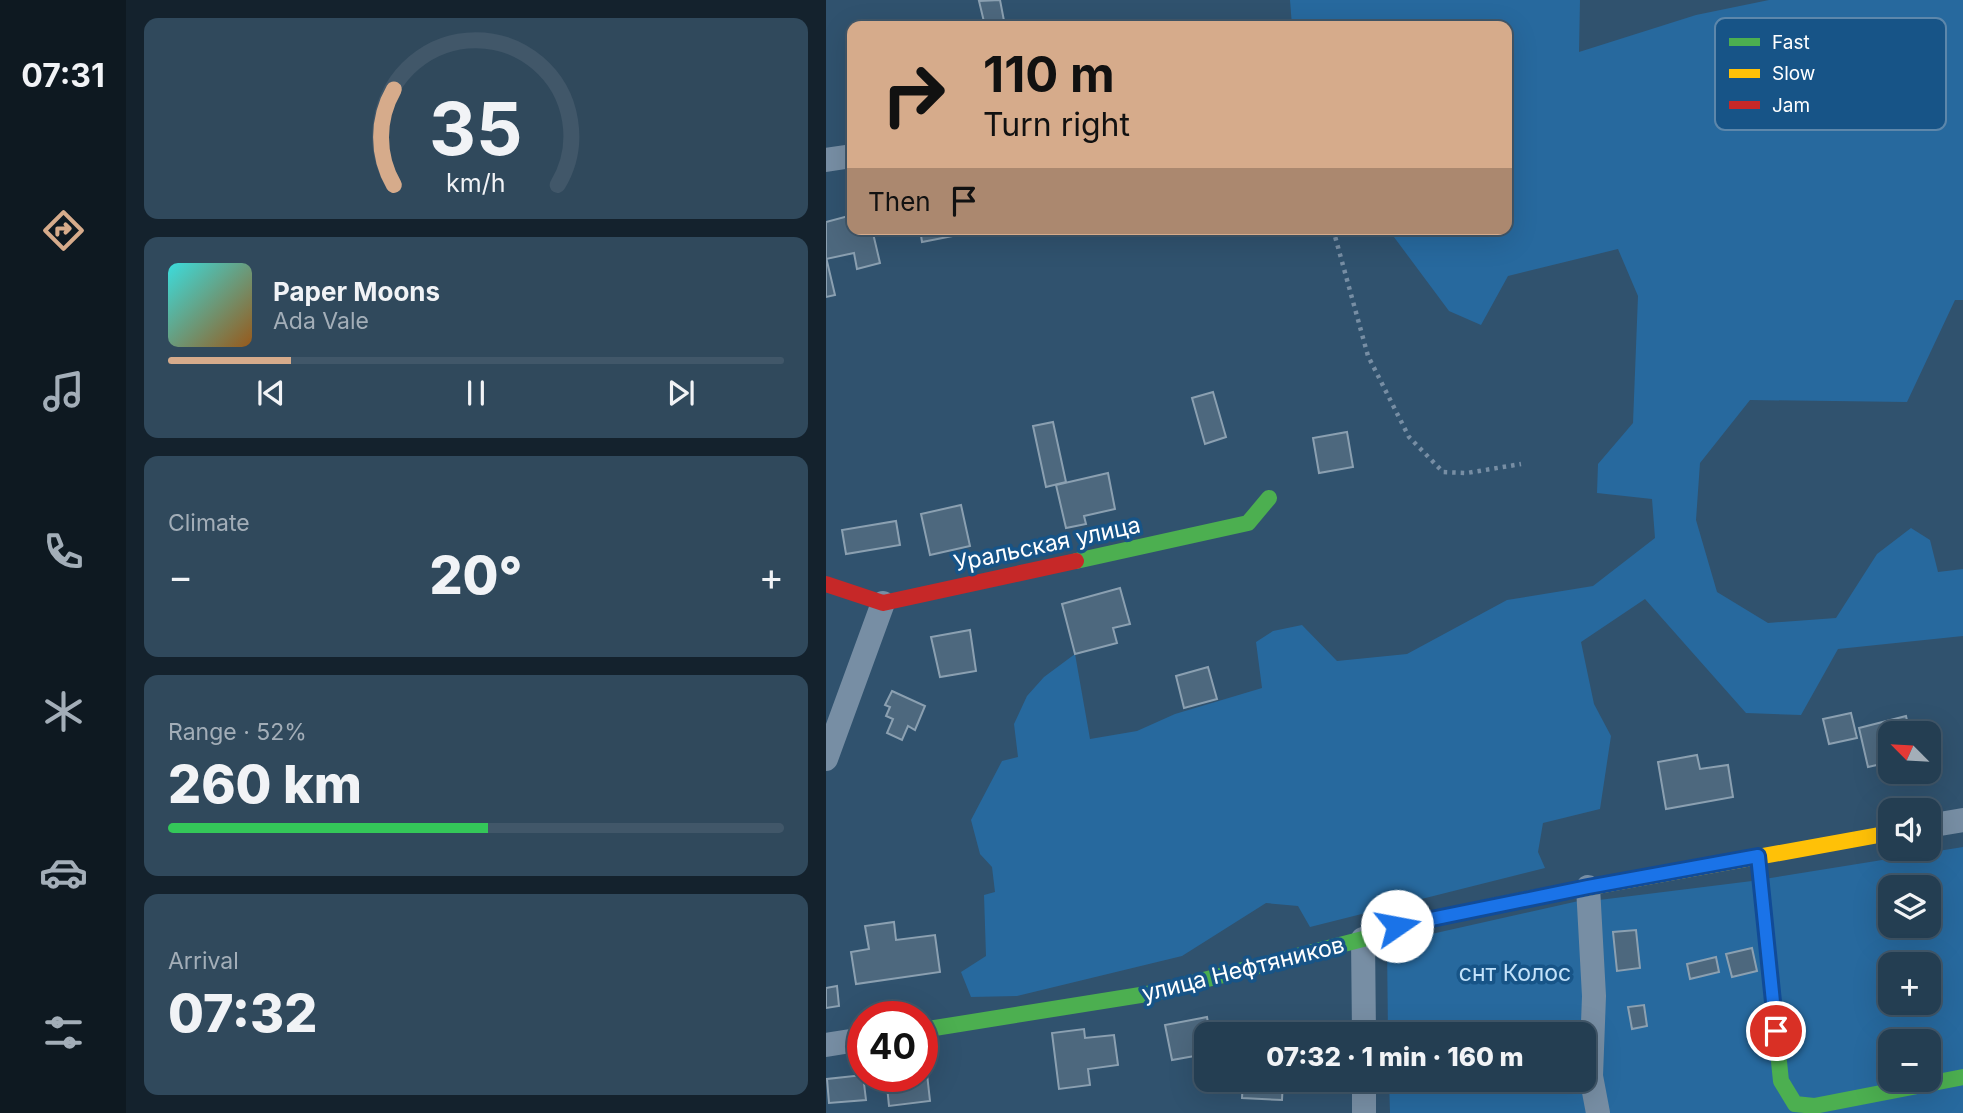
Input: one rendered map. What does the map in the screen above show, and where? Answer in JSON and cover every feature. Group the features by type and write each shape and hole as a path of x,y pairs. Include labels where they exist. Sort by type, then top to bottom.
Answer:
{"street":[{"path":"826,160 847,157"},
{"name":"Уральская улица","path":"883,603 1248,523 1269,498"},
{"path":"826,584 883,603 826,759"},
{"path":"1941,824 1963,820"},
{"name":"улица Нефтяников","path":"938,1027 1153,993 1363,939 1397,926 1588,887 1878,835"},
{"path":"1758,856 1781,1081 1795,1104 1814,1106 1963,1077"},
{"path":"1588,887 1594,996 1591,1076 1598,1113"},
{"path":"1363,939 1364,1022"},
{"path":"826,1045 847,1042"},
{"path":"1364,1092 1364,1113"}],"path":[{"path":"1335,235 1368,356 1409,437 1443,472 1466,473 1521,464"}],"green space":[{"path":"1290,0 1580,0 1579,52 1696,15 1769,0 1963,0 1963,300 1955,300 1907,402 1750,400 1700,463 1696,520 1717,592 1768,623 1836,618 1877,554 1911,528 1930,540 1938,572 1963,569 1963,636 1838,649 1801,715 1746,713 1645,599 1581,642 1594,704 1611,736 1600,809 1543,823 1538,852 1545,868 1310,927 1298,906 1266,903 1182,956 1017,996 971,997 961,972 986,956 984,895 995,892 992,867 980,854 971,820 1002,761 1018,757 1014,724 1027,696 1044,677 1075,654 1090,739 1137,731 1175,714 1262,688 1256,642 1273,631 1302,625 1337,661 1407,654 1507,600 1593,586 1655,538 1652,499 1597,493 1598,464 1633,423 1638,296 1618,249 1508,276 1481,325 1449,311 1392,235 1512,235 1512,21 1292,21"},
{"path":"1963,847 1963,1113 1606,1113 1601,1078 1599,900 1752,881 1878,861 1941,861 1941,851"},
{"name":"снт Колос","path":"1583,900 1583,1022 1388,1022 1387,944"},
{"path":"1389,1092 1586,1092 1590,1113 1390,1113"}],"building":[{"path":"1000,0 1004,21 984,21 979,1"},
{"path":"847,216 847,235 873,235 880,263 857,269 854,253 826,259 826,222"},
{"path":"921,235 953,235 953,236 922,242"},
{"path":"826,257 835,295 826,297"},
{"path":"1213,392 1226,437 1205,444 1192,398"},
{"path":"1053,422 1066,482 1046,487 1033,426"},
{"path":"1347,432 1353,467 1319,473 1313,438"},
{"path":"1108,473 1115,509 1084,516 1086,524 1066,528 1056,485"},
{"path":"961,505 970,546 930,555 921,514"},
{"path":"896,521 900,545 846,554 842,530"},
{"path":"1120,588 1130,624 1113,628 1117,643 1075,654 1062,604"},
{"path":"970,630 976,671 940,677 931,637"},
{"path":"1208,667 1217,699 1184,708 1176,676"},
{"path":"892,691 925,706 915,730 908,726 902,740 887,733 893,719 886,716 890,707 885,705"},
{"path":"1851,713 1857,738 1829,744 1823,719"},
{"path":"1906,716 1907,721 1886,721"},
{"path":"1878,723 1878,765 1868,767 1859,728"},
{"path":"1697,755 1700,769 1728,765 1733,797 1666,809 1658,762"},
{"path":"894,922 896,940 935,935 940,972 856,984 851,952 869,949 865,926"},
{"path":"1636,930 1640,968 1617,971 1613,932"},
{"path":"1752,948 1757,971 1732,977 1726,954"},
{"path":"1716,957 1719,972 1690,979 1687,964"},
{"path":"837,986 839,1006 826,1008 826,988"},
{"path":"1644,1005 1647,1026 1632,1029 1628,1007"},
{"path":"1207,1017 1208,1022 1194,1022 1194,1056 1172,1060 1165,1025"},
{"path":"1084,1029 1085,1038 1114,1035 1118,1065 1088,1069 1090,1085 1059,1089 1052,1033"},
{"path":"847,1077 847,1092 865,1092 866,1100 829,1103 827,1079"},
{"path":"888,1092 929,1092 930,1101 889,1106"},
{"path":"1242,1092 1282,1092 1282,1100 1242,1098"}],"traffic: fast":[{"path":"1076,561 1248,523 1269,498"},
{"path":"1758,857 1781,1081 1795,1104 1814,1106 1963,1077"},
{"path":"938,1027 1153,993 1363,939 1397,926 1532,898"}],"traffic: slow":[{"path":"1532,898 1878,835"}],"traffic: jam":[{"path":"826,584 883,603 1076,561"}],"route":[{"path":"1397,926 1758,856 1776,1031"}]}
